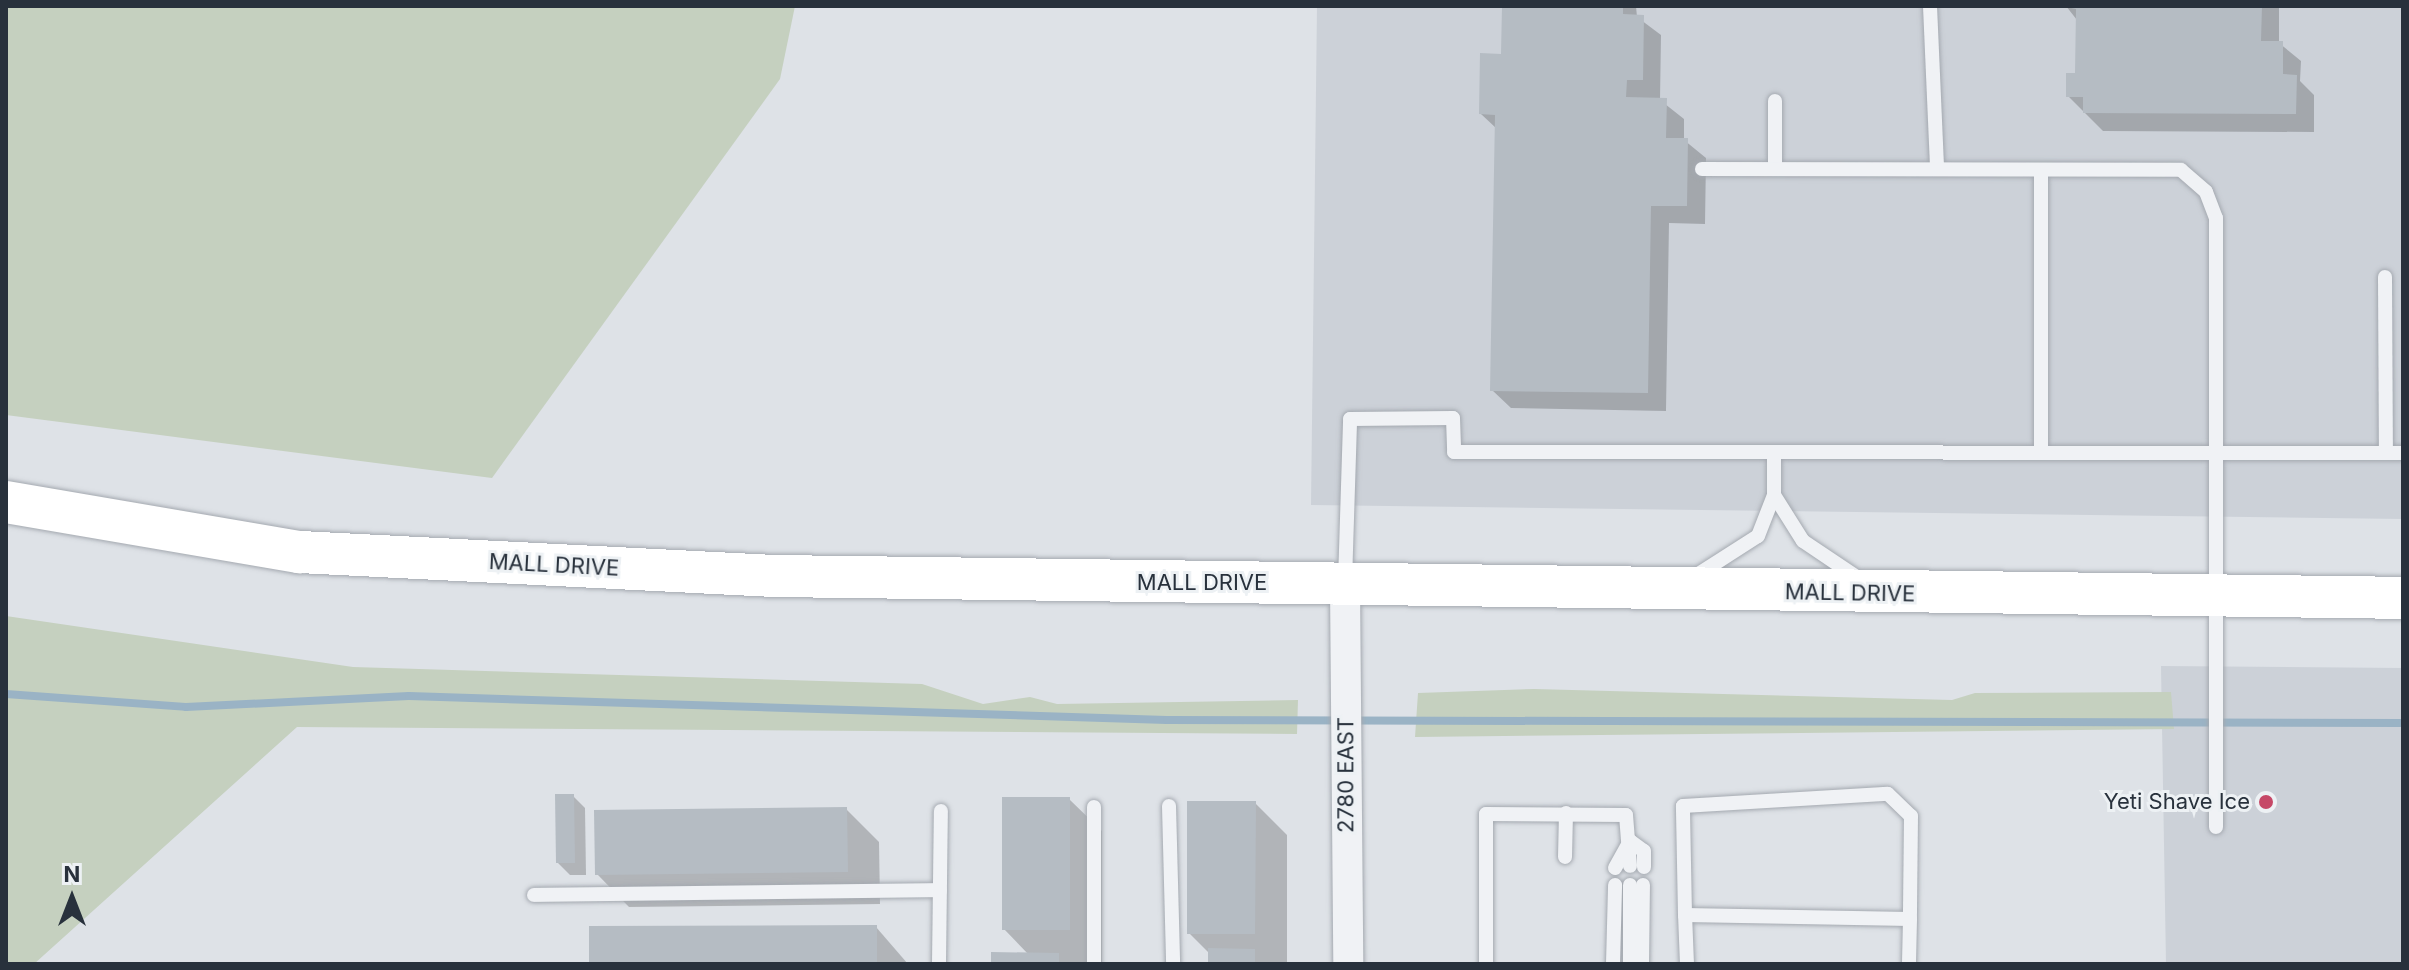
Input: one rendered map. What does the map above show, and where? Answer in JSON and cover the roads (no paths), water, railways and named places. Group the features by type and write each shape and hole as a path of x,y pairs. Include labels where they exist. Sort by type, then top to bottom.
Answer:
{"main road":[{"name":"MALL DRIVE","path":"6,502 300,552 775,576 2403,598"}],"street":[{"name":"2780 EAST","path":"1345,586 1348,964"}],"lane":[{"path":"1930,6 1937,169"},
{"path":"1775,101 1775,169"},
{"path":"1702,169 2181,170 2206,192 2216,218 2216,827"},
{"path":"2041,170 2041,452"},
{"path":"2385,277 2386,452"},
{"path":"1345,586 1350,419 1453,418 1454,452 2403,453"},
{"path":"1666,590 1729,560 1758,536 1774,495 1774,452"},
{"path":"1774,495 1803,541 1837,568 1891,593"},
{"path":"1687,964 1683,806 1888,794 1911,816 1909,964"},
{"path":"1169,806 1173,964"},
{"path":"1094,807 1094,964"},
{"path":"939,964 941,811"},
{"path":"1565,857 1566,813"},
{"path":"1486,964 1486,814 1626,815 1630,867"},
{"path":"1613,964 1630,885"},
{"path":"1630,885 1630,964"},
{"path":"1630,885 1642,964"},
{"path":"534,895 940,890"},
{"path":"1685,915 1910,919"}],"waterway":[{"path":"6,694 186,707 409,696 1167,720 2403,723"}],"place":[{"name":"Yeti Shave Ice","path":"2266,802"}]}
